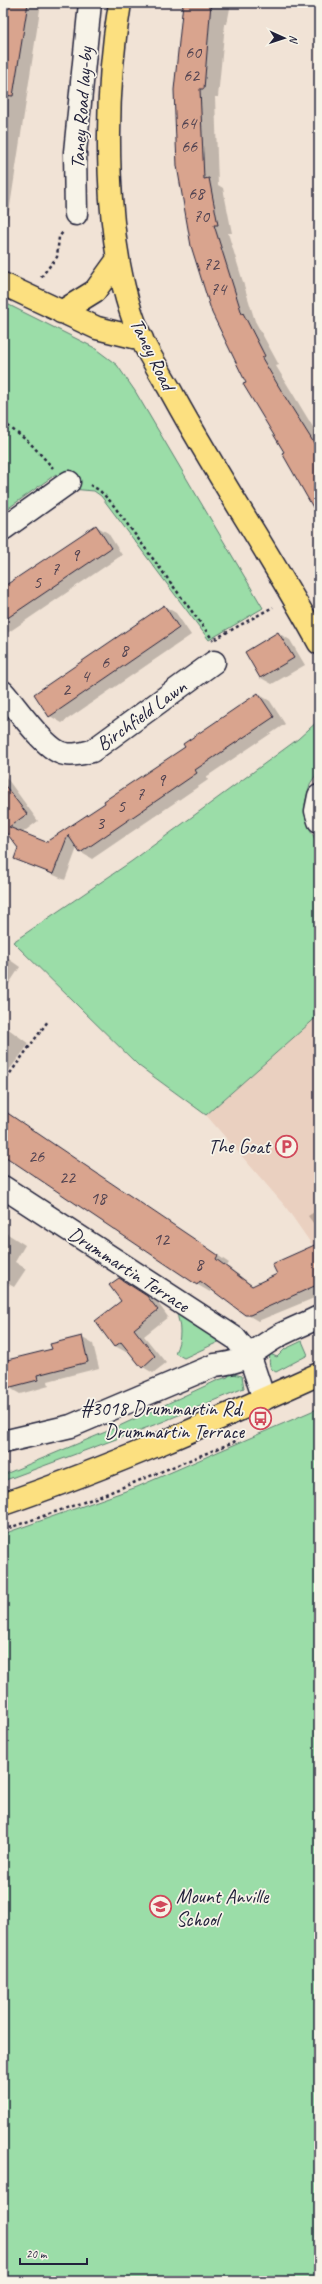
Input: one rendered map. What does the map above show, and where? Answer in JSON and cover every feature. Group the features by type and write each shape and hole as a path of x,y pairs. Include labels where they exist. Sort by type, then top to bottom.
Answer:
{"main road":[{"name":"Taney Road","path":"120,3 110,101 110,166 118,259 127,295 142,339 203,449 293,595 319,643"},
{"path":"61,312 95,291 118,259"},
{"path":"3,284 97,328 142,339"},
{"path":"3,1504 52,1487 179,1436 319,1374"}],"street":[{"name":"Taney Road lay-by","path":"76,214 75,152 90,3"},
{"path":"3,529 69,482"},
{"name":"Birchfield Lawn","path":"3,692 43,740 63,754 76,755 92,751 214,662"},
{"path":"319,796 316,811 319,821"},
{"name":"Drummartin Terrace","path":"3,1187 235,1338 250,1357 264,1399"},
{"path":"3,1442 71,1426 215,1365 233,1364 250,1357 281,1335 319,1317"}],"path":[{"path":"22,294 47,272 57,257 59,236 76,214"},
{"path":"3,422 30,443 69,482 78,485 94,486 105,495 213,640"},
{"path":"214,662 210,642 293,595"},
{"path":"3,1083 48,1021"},
{"path":"3,1530 161,1473 234,1442 242,1430"}],"shaded area":[{"name":"The Goat","path":"319,1015 319,1255 285,1206 206,1115"}],"green space":[{"path":"3,302 93,347 117,365 135,391 263,608 209,640 101,496 94,491 71,489 56,474 3,512"},
{"path":"319,720 319,770 310,784 305,804 309,827 319,847 319,1015 206,1115 139,1066 13,942 132,861 298,739"},
{"path":"176,1311 227,1338 184,1358 175,1353 179,1342 180,1332"},
{"path":"302,1341 308,1355 276,1372 270,1367 270,1354 277,1357 285,1349"},
{"path":"229,1373 242,1376 244,1388 162,1422 3,1481 3,1475 115,1428 218,1380 228,1377"},
{"name":"Mount Anville School","path":"319,1408 319,2281 3,2281 3,1534 137,1487"}],"building":[{"path":"3,3 28,3 13,96 3,95"},
{"path":"183,3 211,3 204,89 200,89 204,179 209,178 218,225 214,225 242,314 243,313 265,356 262,358 319,451 319,518 282,453 284,452 243,384 246,383 212,313 191,246 177,166 174,90"},
{"path":"96,525 111,548 3,621 3,587"},
{"path":"164,605 179,628 49,717 34,694"},
{"path":"278,632 294,658 260,678 245,652"},
{"path":"258,693 274,717 195,770 197,773 80,853 68,835 53,874 14,859 18,848 5,831 3,832 3,783 27,814 9,827 46,842 185,747 183,744"},
{"path":"3,1110 218,1255 216,1259 252,1286 277,1274 272,1264 319,1243 319,1284 250,1315 245,1315 200,1281 197,1285 3,1155"},
{"path":"119,1278 147,1296 158,1310 134,1329 155,1356 142,1368 121,1342 114,1347 95,1321 121,1301 109,1285"},
{"path":"82,1336 88,1362 37,1375 38,1380 7,1388 3,1361 52,1349 50,1344"}],"place":[{"name":"The Goat","path":"286,1146"},
{"name":"#3018 Drummartin Rd, Drummartin Terrace","path":"260,1419"},
{"name":"Mount Anville School","path":"161,1907"}]}
